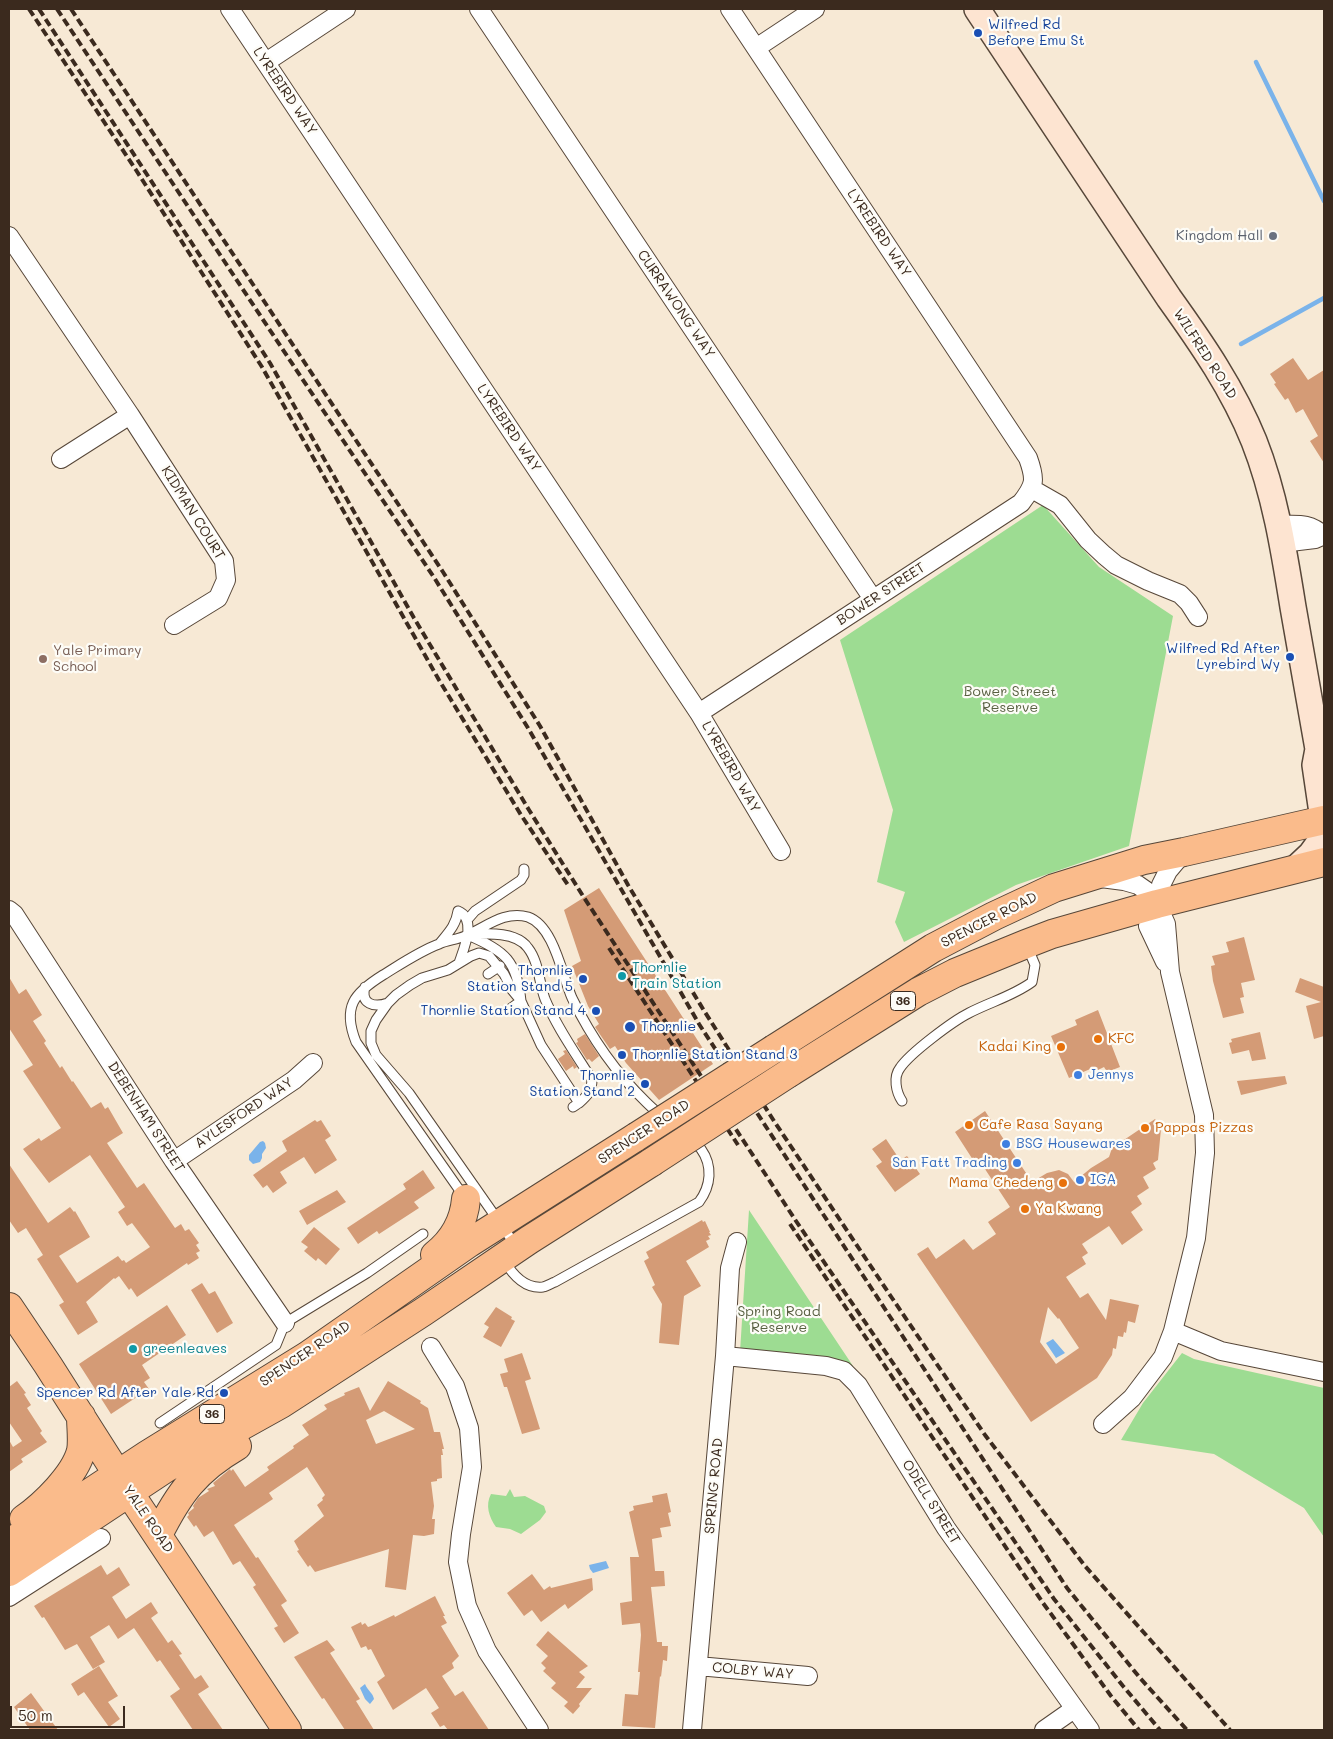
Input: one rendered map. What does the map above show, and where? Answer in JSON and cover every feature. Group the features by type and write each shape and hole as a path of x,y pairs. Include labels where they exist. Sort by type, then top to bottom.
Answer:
{"main road":[{"name":"WILFRED ROAD","path":"977,9 1227,384 1254,442 1264,471 1280,534 1321,752 1315,765 1321,806 1324,810"},
{"name":"SPENCER ROAD","path":"9,1572 124,1483 469,1242 933,948 994,916 1054,888 1084,877 1144,860 1324,820"},
{"path":"1294,870 1311,854 1324,836"},
{"name":"SPENCER ROAD","path":"9,1543 124,1483 166,1468 281,1404 510,1253 918,992 1052,934 1157,904 1324,862"},
{"path":"870,987 904,979 995,931 1011,930 1026,944"},
{"path":"339,1332 355,1312 402,1281 446,1247 464,1215 466,1199"},
{"name":"YALE ROAD","path":"9,1307 287,1730"},
{"path":"158,1534 178,1497 196,1476 222,1455 252,1437 281,1404"},
{"path":"9,1530 35,1512 73,1469 81,1450 80,1416"}],"street":[{"name":"LYREBIRD WAY","path":"230,9 699,713 781,851"},
{"path":"266,62 346,9"},
{"name":"CURRAWONG WAY","path":"479,9 873,599"},
{"name":"LYREBIRD WAY","path":"730,9 1028,458 1034,472 1032,489"},
{"path":"756,48 815,9"},
{"name":"KIDMAN COURT","path":"9,236 130,415 224,561 226,580 218,598 174,625"},
{"path":"61,459 130,415"},
{"path":"1032,489 1060,505 1088,540 1116,565 1180,594 1189,603 1198,617"},
{"name":"BOWER STREET","path":"699,713 1021,503 1032,489"},
{"path":"1280,534 1315,539 1324,535"},
{"path":"1157,904 1161,885 1168,871 1184,852"},
{"path":"1084,877 1106,878 1138,885 1148,892 1157,904 1166,924 1170,972 1203,1110 1205,1153 1196,1238 1174,1331 1163,1357 1132,1398 1103,1424"},
{"name":"DEBENHAM STREET","path":"9,910 14,914 174,1161 285,1323"},
{"name":"AYLESFORD WAY","path":"174,1161 294,1080 313,1063"},
{"name":"SPRING ROAD","path":"692,1730 725,1356 730,1268 737,1242"},
{"path":"1174,1331 1221,1351 1324,1372"},
{"path":"431,1347 455,1386 469,1428 472,1467 458,1562 467,1606 487,1651 539,1730"},
{"name":"ODELL STREET","path":"725,1356 826,1366 844,1371 858,1385 946,1528 1090,1730"},
{"path":"9,1597 101,1538"},
{"name":"COLBY WAY","path":"698,1666 808,1676"},
{"path":"1044,1730 1074,1709"}],"lane":[{"path":"468,919 475,911 521,880 524,875 524,869"},
{"path":"440,943 457,921 458,911 464,913 468,919 467,935 458,963"},
{"path":"466,1199 356,1042 349,1019 351,1004 365,986 440,943 467,935 500,918 516,916 528,918 539,924 547,933 580,1014 598,1042 623,1077 646,1102 701,1149 707,1157 709,1182 705,1194 699,1202 555,1282 543,1287 516,1278 500,1223 409,1092 376,1055 371,1043 371,1031 376,1020 396,995 422,978 448,970 479,953 489,956 500,966 512,990 521,1001"},
{"path":"483,934 514,937 528,947 545,999 564,1035 592,1080 592,1087 588,1095 576,1105 534,1040 521,1001 520,988 506,956 467,935 483,934"},
{"path":"902,1101 898,1095 896,1078 899,1069 920,1048 968,1013 1024,988 1032,982 1035,965 1026,944"},
{"path":"488,974 500,966"},
{"path":"365,986 364,996 368,1002 379,1006 388,1003"},
{"path":"510,1009 521,1001"},
{"path":"160,1423 276,1346 285,1323 367,1273 423,1234"}],"green space":[{"name":"Bower Street Reserve","path":"1043,505 1099,567 1173,616 1129,846 1016,885 904,942 895,922 905,892 877,882 893,810 840,640"},
{"name":"Spring Road Reserve","path":"749,1210 853,1366 740,1352"},
{"path":"1182,1353 1194,1359 1324,1388 1324,1537 1304,1508 1214,1454 1121,1440 1143,1403"},
{"path":"510,1489 514,1497 525,1496 544,1506 546,1512 540,1520 521,1534 510,1529 496,1527 489,1511 488,1502 491,1494 506,1496"}],"water":[{"path":"263,1141 266,1148 262,1158 260,1162 253,1164 249,1160 249,1155"},
{"path":"1053,1339 1065,1353 1056,1358 1046,1343"},
{"path":"606,1561 609,1568 593,1573 590,1569 589,1565"},
{"path":"365,1684 374,1699 370,1704 365,1699 360,1688"}],"building":[{"path":"1293,358 1308,380 1324,370 1324,463 1310,441 1318,436 1303,409 1296,413 1288,398 1285,400 1274,384 1276,383 1270,374"},
{"name":"Thornlie Train Station","path":"599,888 713,1064 659,1100 626,1063 615,1046 610,1049 595,1027 599,1024 588,1006 572,966 581,961 564,910"},
{"path":"1244,937 1255,980 1241,983 1244,997 1240,998 1244,1013 1223,1018 1213,981 1211,966 1215,965 1212,956 1229,952 1226,942"},
{"path":"9,977 19,994 26,989 42,1015 33,1021 60,1068 62,1066 91,1108 101,1102 105,1109 108,1107 123,1133 107,1143 137,1188 144,1183 175,1228 181,1224 185,1231 189,1229 199,1243 196,1245 200,1251 196,1253 199,1258 188,1265 187,1263 137,1297 131,1288 129,1290 119,1276 114,1278 86,1302 98,1322 78,1335 59,1305 64,1302 37,1259 43,1255 26,1228 18,1233 9,1220 9,1164 48,1223 70,1207 75,1211 90,1237 59,1256 77,1283 118,1256 126,1263 150,1247 132,1223 127,1226 118,1212 125,1207 90,1155 49,1183 23,1149 39,1138 41,1141 61,1128 23,1071 33,1065 9,1028"},
{"path":"1300,978 1324,987 1324,1036 1314,1039 1306,1006 1321,1002 1295,992"},
{"path":"1098,1010 1120,1067 1107,1072 1104,1067 1096,1071 1095,1067 1069,1078 1051,1036 1077,1025 1075,1020"},
{"path":"1260,1032 1266,1059 1252,1061 1249,1050 1232,1054 1229,1043 1232,1042 1231,1039"},
{"path":"585,1034 599,1056 592,1062 589,1059 587,1060 576,1043 578,1042 577,1039"},
{"path":"566,1050 577,1067 574,1069 573,1066 566,1071 558,1059 565,1054 563,1051"},
{"path":"1285,1076 1287,1084 1241,1095 1237,1081"},
{"path":"985,1111 1032,1182 1047,1173 1059,1170 1068,1174 1074,1182 1091,1168 1109,1157 1112,1148 1155,1119 1161,1129 1158,1160 1153,1163 1156,1169 1143,1177 1149,1188 1137,1196 1142,1204 1131,1212 1143,1230 1122,1245 1109,1226 1082,1244 1088,1253 1082,1257 1086,1264 1066,1277 1080,1298 1088,1293 1106,1320 1110,1299 1139,1305 1135,1323 1128,1321 1126,1333 1124,1332 1123,1337 1118,1336 1116,1349 1113,1348 1112,1355 1097,1378 1031,1422 917,1254 928,1247 936,1259 964,1239 973,1250 996,1234 988,1222 1010,1207 979,1160 975,1163 955,1132","holes":["1048,1307 1079,1348 1056,1364 1040,1342"]},
{"path":"315,1120 317,1122 321,1120 331,1136 325,1140 337,1160 315,1174 304,1157 280,1172 287,1183 273,1193 267,1185 263,1188 253,1175 287,1151 282,1141"},
{"path":"886,1139 900,1160 907,1156 920,1174 895,1192 876,1166 882,1162 872,1149"},
{"path":"423,1170 435,1188 414,1202 419,1208 379,1234 377,1231 358,1244 347,1228 406,1189 403,1184"},
{"path":"337,1190 346,1202 307,1225 299,1211"},
{"path":"702,1220 703,1222 705,1221 711,1235 708,1236 710,1239 706,1241 709,1247 686,1261 701,1286 684,1296 679,1345 659,1343 662,1304 652,1287 655,1285 644,1261 649,1258 646,1252"},
{"path":"314,1227 340,1249 326,1265 318,1258 316,1261 304,1251 308,1247 301,1242"},
{"path":"202,1283 209,1294 215,1291 233,1323 217,1333 191,1290"},
{"name":"greenleaves","path":"167,1305 186,1335 142,1365 150,1378 144,1382 149,1389 111,1414 79,1364"},
{"path":"496,1307 515,1321 501,1347 483,1337 489,1327 484,1324"},
{"path":"522,1353 531,1379 525,1381 540,1429 522,1434 507,1387 504,1387 500,1374 508,1372 504,1359"},
{"path":"17,1381 26,1393 24,1394 31,1405 27,1408 47,1442 21,1459 23,1462 9,1472 9,1440 13,1447 22,1441 9,1422 9,1387"},
{"path":"388,1381 421,1401 420,1403 428,1408 434,1432 440,1432 444,1449 442,1449 443,1455 441,1455 442,1478 431,1482 434,1506 432,1519 435,1519 434,1534 424,1536 413,1535 406,1590 385,1587 389,1549 315,1572 310,1565 308,1567 297,1551 299,1550 294,1541 324,1516 317,1505 323,1500 322,1498 325,1495 307,1467 269,1493 273,1499 234,1525 287,1601 281,1605 299,1633 284,1643 274,1628 278,1626 253,1587 256,1585 240,1561 233,1565 213,1531 204,1537 196,1525 194,1527 187,1517 188,1513 194,1508 193,1506 198,1498 209,1491 207,1489 215,1486 213,1483 230,1469 231,1471 233,1469 245,1487 269,1470 267,1467 309,1435 302,1425 327,1409 324,1405 345,1395 344,1393 359,1387 370,1411","holes":["384,1411 415,1429 376,1444 366,1420"]},
{"path":"667,1493 671,1512 668,1513 671,1526 660,1528 662,1537 652,1539 655,1571 664,1571 665,1586 651,1587 657,1642 662,1642 662,1646 668,1646 667,1661 663,1660 660,1676 655,1728 622,1726 625,1694 638,1695 640,1672 638,1672 640,1623 622,1625 620,1603 632,1601 630,1557 639,1557 629,1512 634,1510 633,1506 653,1502 652,1496"},
{"path":"101,1565 107,1575 119,1567 130,1585 112,1597 126,1619 151,1602 158,1613 151,1618 168,1643 172,1640 182,1654 179,1655 195,1679 201,1675 209,1687 198,1694 223,1730 193,1730 170,1696 180,1689 160,1660 157,1662 134,1628 118,1639 109,1625 90,1637 105,1662 93,1669 77,1644 65,1650 44,1617 42,1618 34,1606"},
{"path":"532,1574 544,1590 550,1586 551,1588 592,1578 593,1590 568,1609 565,1604 541,1622 532,1610 524,1616 507,1593"},
{"path":"435,1596 447,1623 441,1626 459,1656 452,1663 454,1668 442,1676 455,1696 463,1691 489,1730 448,1730 444,1725 440,1727 431,1713 439,1708 426,1688 393,1710 377,1682 385,1676 371,1649 368,1650 366,1646 361,1648 351,1627 361,1622 362,1625 365,1623 368,1627 371,1626 394,1615 395,1617"},
{"path":"548,1631 588,1666 579,1672 585,1677 576,1688 592,1688 573,1714 564,1706 568,1702 551,1688 556,1683 543,1671 546,1668 541,1663 548,1656 536,1645"},
{"path":"327,1640 335,1650 330,1653 360,1699 356,1701 374,1730 345,1730 294,1657"},
{"path":"99,1666 118,1696 108,1702 120,1719 109,1727 84,1692 78,1696 71,1684"},
{"path":"31,1693 58,1730 30,1730 14,1707"}],"waterway":[{"path":"1256,62 1324,201"},
{"path":"1241,344 1324,298"}],"railway":[{"path":"29,9 136,170 262,367 439,680 521,815 568,885"},
{"path":"39,9 270,363 414,618 583,896 796,1221 1054,1599 1160,1730"},
{"path":"57,9 435,579 528,728 699,1024 1067,1588 1140,1678 1187,1730"},
{"path":"71,9 443,572 540,726 628,885 703,1009 774,1121 892,1298 985,1435 1085,1566 1230,1730"},
{"path":"609,948 738,1145"},
{"path":"790,1224 1043,1603 1111,1696 1139,1730"}],"place":[{"name":"Wilfred Rd Before Emu St","path":"978,33"},
{"name":"Kingdom Hall","path":"1273,236"},
{"name":"Wilfred Rd After Lyrebird Wy","path":"1290,657"},
{"name":"Yale Primary School","path":"43,659"},
{"name":"Thornlie Train Station","path":"622,976"},
{"name":"Thornlie Station Stand 5","path":"583,979"},
{"name":"Thornlie Station Stand 4","path":"596,1011"},
{"name":"Thornlie","path":"630,1027"},
{"name":"KFC","path":"1098,1039"},
{"name":"Kadai King","path":"1061,1047"},
{"name":"Thornlie Station Stand 3","path":"622,1055"},
{"name":"Jennys","path":"1078,1075"},
{"name":"Thornlie Station Stand 2","path":"645,1084"},
{"name":"Cafe Rasa Sayang","path":"969,1125"},
{"name":"Pappas Pizzas","path":"1145,1128"},
{"name":"BSG Housewares","path":"1006,1144"},
{"name":"San Fatt Trading","path":"1017,1163"},
{"name":"IGA","path":"1080,1180"},
{"name":"Mama Chedeng","path":"1063,1183"},
{"name":"Ya Kwang","path":"1025,1209"},
{"name":"greenleaves","path":"133,1349"},
{"name":"Spencer Rd After Yale Rd","path":"224,1393"}]}
